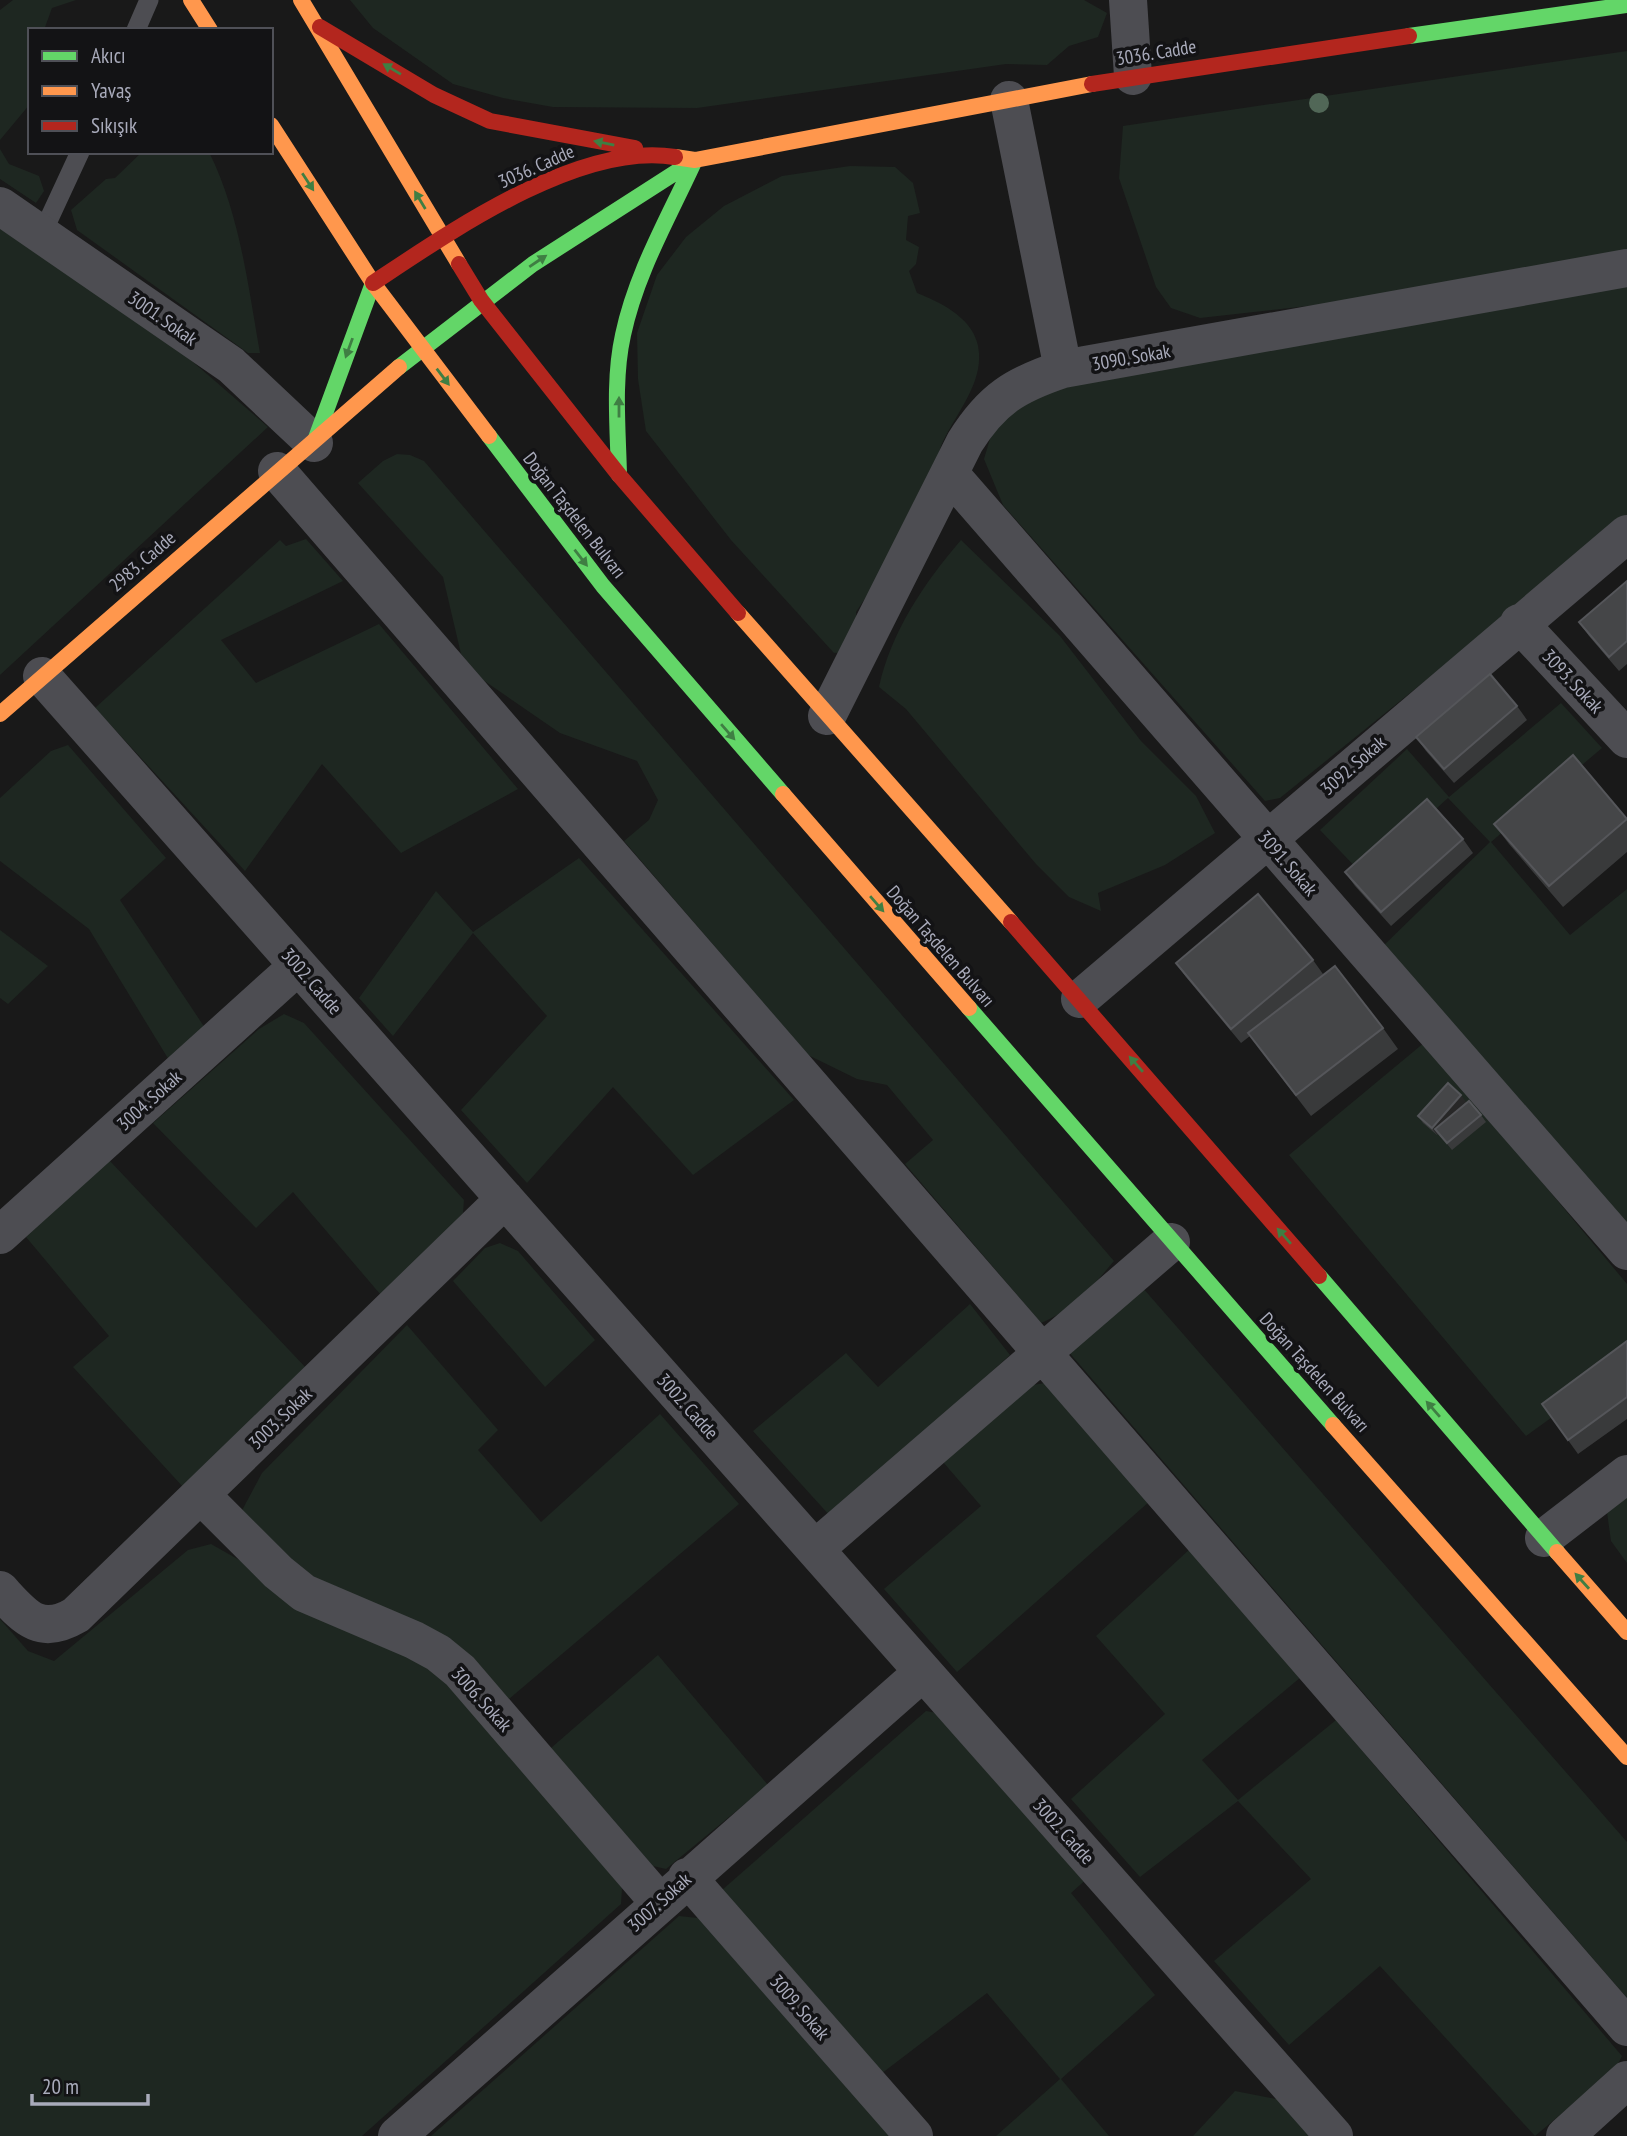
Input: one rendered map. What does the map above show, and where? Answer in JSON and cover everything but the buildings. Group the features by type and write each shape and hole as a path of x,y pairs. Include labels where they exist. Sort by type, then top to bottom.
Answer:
{"main road":[{"path":"191,0 209,28"},
{"path":"300,0 481,300 620,475 827,716 1080,999 1627,1632"},
{"name":"3036. Cadde","path":"373,284 442,238 526,191 585,166 652,153 695,160 1133,76 1627,5"},
{"path":"316,25 435,94 490,121 695,160 652,251 628,312 620,366 620,475"},
{"name":"Doğan Taşdelen Bulvarı","path":"273,128 373,284 621,608 1171,1242 1627,1757"},
{"name":"3036. Cadde","path":"421,348 481,300 583,230 635,202 695,160"},
{"path":"314,443 373,284"},
{"name":"2983. Cadde","path":"0,714 421,348"}],"street":[{"path":"1128,0 1133,76"},
{"path":"1009,100 1063,369"},
{"name":"3001. Sokak","path":"0,206 231,365 314,443"},
{"name":"3090. Sokak","path":"827,716 982,415 1006,393 1031,379 1063,369 1627,268"},
{"path":"277,471 1627,2027"},
{"name":"3091. Sokak","path":"950,474 1627,1251"},
{"name":"3092. Sokak","path":"1080,999 1519,622 1627,534"},
{"name":"3093. Sokak","path":"1519,622 1627,740"},
{"name":"3002. Cadde","path":"42,676 1334,2136"},
{"name":"3004. Sokak","path":"0,1235 298,965"},
{"name":"3003. Sokak","path":"0,1590 26,1618 49,1625 64,1623 76,1615 505,1199"},
{"path":"815,1549 1171,1242"},
{"path":"1544,1538 1627,1474"},
{"name":"3006. Sokak","path":"201,1495 270,1564 304,1593 414,1640 460,1671 659,1902"},
{"name":"3007. Sokak","path":"397,2136 687,1877 923,1672"},
{"name":"3009. Sokak","path":"687,1877 914,2136"},
{"path":"1564,2136 1627,2080"}],"lane":[{"path":"137,28 149,0"},
{"path":"42,234 79,154"}],"shaded area":[{"path":"13,0 76,0 52,8 45,28 28,28 28,106 0,140 0,10"},
{"path":"350,0 1084,0 1107,13 1098,37 1069,46 1047,65 1006,64 697,108 553,107 503,98 453,84 373,28"},
{"path":"1627,51 1627,252 1396,296 1200,318 1171,308 1156,287 1119,178 1123,126"},
{"path":"0,149 9,164 39,176 44,191 36,203 0,179"},
{"path":"140,154 210,154 236,225 260,353 248,353 77,230 71,210 106,179 115,178"},
{"path":"850,166 895,167 913,183 920,213 908,216 906,240 919,247 916,264 909,271 917,293 944,306 968,325 977,342 979,356 974,383 941,446 930,485 911,526 856,612 857,633 848,652 834,653 731,540 646,431 638,379 637,333 657,275 686,237 724,206 782,176"},
{"path":"0,227 178,349 268,427 0,675"},
{"path":"1627,284 1627,518 1280,798 1265,801 1003,505 984,459 997,415 1021,393"},
{"path":"397,454 410,455 424,461 1114,1261 1072,1305 1041,1323 905,1164 933,1140 887,1085 857,1079 808,1055 624,841 649,820 658,800 637,761 560,733 483,680 461,654 443,577 358,483 383,461"},
{"path":"306,539 343,581 221,640 256,683 379,624 518,789 401,853 322,764 245,871 95,708 280,540 286,546"},
{"path":"961,540 1060,636 1141,741 1196,796 1215,833 1165,865 1098,893 1101,911 1069,897 1036,864 906,709 879,687 900,628 934,573"},
{"path":"1561,703 1602,748 1491,842 1570,935 1627,889 1627,1223 1380,949 1490,842 1448,798 1363,875 1320,830 1407,749 1449,797"},
{"path":"68,745 166,858 120,900 205,1028 169,1060 89,929 0,861 0,798 51,751"},
{"path":"579,858 794,1100 693,1175 613,1087 527,1183 461,1110 547,1016 473,933 393,1036 359,998 436,891 473,932"},
{"path":"0,930 48,966 8,1004 0,998"},
{"path":"284,1014 304,1023 464,1200 463,1213 386,1301 293,1192 256,1228 153,1123 259,1029"},
{"path":"1425,1042 1627,1284 1627,1363 1526,1436 1289,1155"},
{"path":"109,1160 308,1370 183,1487 73,1367 109,1336 26,1237"},
{"path":"500,1243 518,1251 595,1340 545,1387 453,1281 485,1248"},
{"path":"1142,1287 1627,1842 1627,1998 1067,1350"},
{"path":"970,1304 1010,1355 831,1517 753,1431 846,1353 878,1387"},
{"path":"407,1325 498,1430 478,1450 541,1522 660,1414 739,1504 509,1699 326,1587 239,1516 262,1473"},
{"path":"1045,1383 1150,1501 957,1672 884,1589 981,1506 943,1462 1033,1385"},
{"path":"1627,1488 1627,1563 1611,1541 1606,1505"},
{"path":"211,1544 431,1669 472,1707 622,1888 621,1904 362,2136 0,2136 0,1619 28,1651 54,1661 188,1550"},
{"path":"1192,1547 1301,1677 1202,1760 1238,1800 1336,1720 1622,2056 1616,2068 1535,2136 1380,1966 1289,2045 1214,1961 1311,1879 1238,1801 1140,1877 1071,1799 1165,1714 1096,1636"},
{"path":"658,1655 768,1785 666,1869 653,1866 551,1748"},
{"path":"926,1711 953,1716 1090,1876 1071,1893 1155,1995 1061,2079 1109,2136 996,2136 1060,2079 987,1993 877,2077 714,1897"},
{"path":"679,1916 698,1918 890,2136 431,2136"},
{"path":"1235,2091 1281,2100 1309,2136 1193,2136"}],"traffic: fast":[{"path":"1409,36 1627,5"},
{"path":"619,475 617,387 623,335 645,267 695,160"},
{"path":"399,367 533,264 695,160"},
{"path":"316,438 373,283"},
{"path":"489,436 603,586 783,794"},
{"path":"969,1008 1333,1425"},
{"path":"1319,1276 1557,1552"}],"traffic: slow":[{"path":"191,0 209,28"},
{"path":"301,0 459,264"},
{"path":"675,157 695,160 1092,84"},
{"path":"273,128 373,283 489,436"},
{"path":"0,714 399,367"},
{"path":"738,613 1011,922"},
{"path":"783,794 969,1008"},
{"path":"1333,1425 1627,1757"},
{"path":"1557,1552 1627,1632"}],"traffic: jam":[{"path":"320,27 434,95 490,121 635,148"},
{"path":"1092,84 1409,36"},
{"path":"373,283 477,217 558,176 599,163 638,156 675,157"},
{"path":"459,264 481,300 619,475 738,613"},
{"path":"1011,922 1319,1276"}]}
